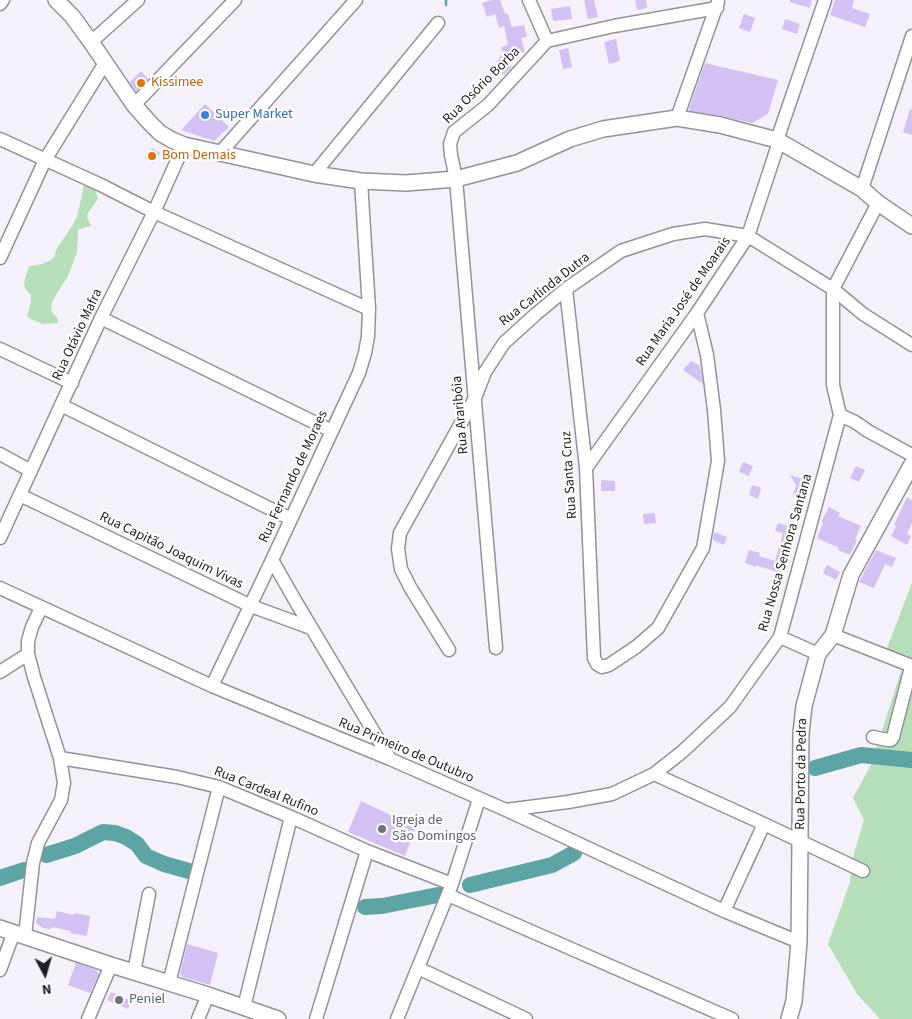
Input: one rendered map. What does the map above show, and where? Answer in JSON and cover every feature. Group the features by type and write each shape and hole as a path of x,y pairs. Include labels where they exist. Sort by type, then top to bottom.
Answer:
{"main road":[{"path":"56,0 72,16 134,105 149,122 160,133 184,145 314,174 361,181 406,183 456,180 517,163 570,139 603,128 677,118 720,125 777,140 862,189 878,203 912,226"},
{"name":"Rua Porto da Pedra","path":"789,1019 794,1002 799,942 801,733 804,706 818,654 833,635 851,575 912,464"},
{"path":"13,932 208,995 244,1011 270,1018"}],"street":[{"path":"0,4 3,0"},
{"path":"91,42 138,0"},
{"path":"134,105 236,0"},
{"path":"220,154 356,0"},
{"path":"529,0 547,41 718,4"},
{"name":"Rua Maria José de Moarais","path":"586,468 697,313 748,236 777,148 777,140 825,0"},
{"path":"677,118 718,4"},
{"path":"314,174 438,23"},
{"path":"862,189 912,36"},
{"name":"Rua Osório Borba","path":"456,180 450,144 454,132 488,105 547,41"},
{"path":"0,258 45,160 105,63"},
{"path":"0,139 154,212 369,309"},
{"name":"Rua Otávio Mafra","path":"0,538 101,318 154,212 184,145"},
{"name":"Rua Araribóia","path":"456,180 496,648"},
{"name":"Rua Fernando de Moraes","path":"361,181 369,309 365,354 359,372 272,560 390,759"},
{"path":"833,289 878,203"},
{"name":"Rua Carlinda Dutra","path":"449,650 401,569 398,550 400,533 475,398 485,372 504,342 566,289 621,251 672,234 705,229 748,236 833,289 864,314 912,345"},
{"name":"Rua Santa Cruz","path":"566,289 586,468 594,658 597,664 602,667 609,665 636,647 658,628 703,548 718,460 707,355 697,313"},
{"name":"Rua Nossa Senhora Santana","path":"506,810 612,794 654,774 682,752 730,707 780,637 840,415 833,385 833,289"},
{"path":"101,318 332,431"},
{"path":"0,349 72,383"},
{"path":"61,405 291,519"},
{"path":"840,415 912,455"},
{"path":"0,454 31,471"},
{"name":"Rua Capitão Joaquim Vivas","path":"20,495 251,606 312,628"},
{"path":"212,686 272,560"},
{"name":"Rua Primeiro de Outubro","path":"0,588 212,686 390,759 506,810 724,911 799,942"},
{"path":"0,970 13,932 38,843 61,800 64,783 60,758 28,654 28,641 41,608"},
{"path":"833,635 910,666 893,737 891,740 888,740 873,737"},
{"path":"780,637 818,654"},
{"path":"0,672 28,654"},
{"name":"Rua Cardeal Rufino","path":"60,758 177,777 219,787 367,851 732,1019"},
{"path":"654,774 800,840 863,871"},
{"path":"169,983 219,787"},
{"path":"397,1019 450,889 479,799"},
{"path":"244,1011 291,817"},
{"path":"724,911 764,824"},
{"path":"316,1019 367,851"},
{"path":"134,972 148,894"},
{"path":"88,1019 111,965"},
{"path":"418,968 526,1019"},
{"path":"198,1019 208,995"}],"green space":[{"path":"84,185 94,186 98,198 87,217 91,226 78,230 77,252 67,278 52,302 52,312 58,319 58,323 43,324 27,316 31,295 25,288 25,279 29,266 42,264 54,257 57,248 77,217"},
{"path":"912,583 912,1019 880,1019 857,994 828,944 850,882 854,853 864,820 853,798 871,765 904,662 887,648"}],"building":[{"path":"500,0 505,14 508,14 512,27 524,25 527,37 521,38 525,52 499,59 512,67 504,75 493,68 503,52 501,47 508,45 504,26 499,28 495,14 487,17 482,3"},
{"path":"584,0 594,0 598,17 588,19"},
{"path":"635,0 646,0 647,8 637,10"},
{"path":"790,0 812,0 810,8 790,2"},
{"path":"835,0 854,0 852,8 870,14 865,27 830,15"},
{"path":"570,6 572,19 553,21 551,9"},
{"path":"744,14 755,18 750,32 739,28"},
{"path":"785,19 800,24 797,34 782,29"},
{"path":"616,39 620,61 609,64 604,42"},
{"path":"568,48 572,67 563,69 559,50"},
{"path":"705,63 778,80 768,114 752,123 690,111 689,109"},
{"path":"141,71 148,79 136,91 130,82"},
{"name":"Super Market","path":"205,104 229,127 214,141 181,130"},
{"path":"910,109 912,110 912,135 903,132"},
{"name":"Bom Demais","path":"152,148 160,153 153,163 145,158"},
{"path":"691,361 700,366 703,384 683,370"},
{"path":"743,462 753,466 749,476 739,472"},
{"path":"856,466 865,470 859,482 850,478"},
{"path":"790,475 808,481 803,498 793,495 796,485"},
{"path":"601,480 615,481 615,491 601,491"},
{"path":"752,485 761,488 758,499 749,495"},
{"path":"907,497 912,500 912,523 907,534 911,536 907,545 891,536"},
{"path":"829,507 840,513 838,516 861,526 850,555 817,538 823,523 821,522"},
{"path":"655,513 656,523 644,524 643,514"},
{"path":"778,523 796,529 791,544 793,545 783,574 745,563 749,550 760,553 759,556 775,561 783,533 775,531"},
{"path":"714,532 727,537 724,545 713,540"},
{"path":"876,550 896,558 892,567 885,564 874,588 859,582"},
{"path":"827,565 840,572 836,580 823,573"},
{"name":"Igreja de São Domingos","path":"361,801 416,827 405,856 348,832"},
{"path":"57,911 90,916 87,936 52,927 51,929 43,928 36,923 37,917 55,919"},
{"path":"187,944 218,953 210,985 183,977 180,974"},
{"path":"76,963 96,970 99,974 90,993 68,985"},
{"name":"Peniel","path":"111,992 131,1001 128,1009 107,1000"}],"waterway":[{"path":"446,0 446,5"},
{"path":"815,768 861,755 912,760"},
{"path":"46,855 75,846 103,832 115,833 137,844 146,856 164,864 189,871"},
{"path":"470,885 552,865 574,853"},
{"path":"0,878 24,870"},
{"path":"365,907 382,906 438,895"}],"place":[{"name":"Kissimee","path":"141,83"},
{"name":"Super Market","path":"205,115"},
{"name":"Bom Demais","path":"152,156"},
{"name":"Igreja de São Domingos","path":"382,829"},
{"name":"Peniel","path":"119,1000"}]}
